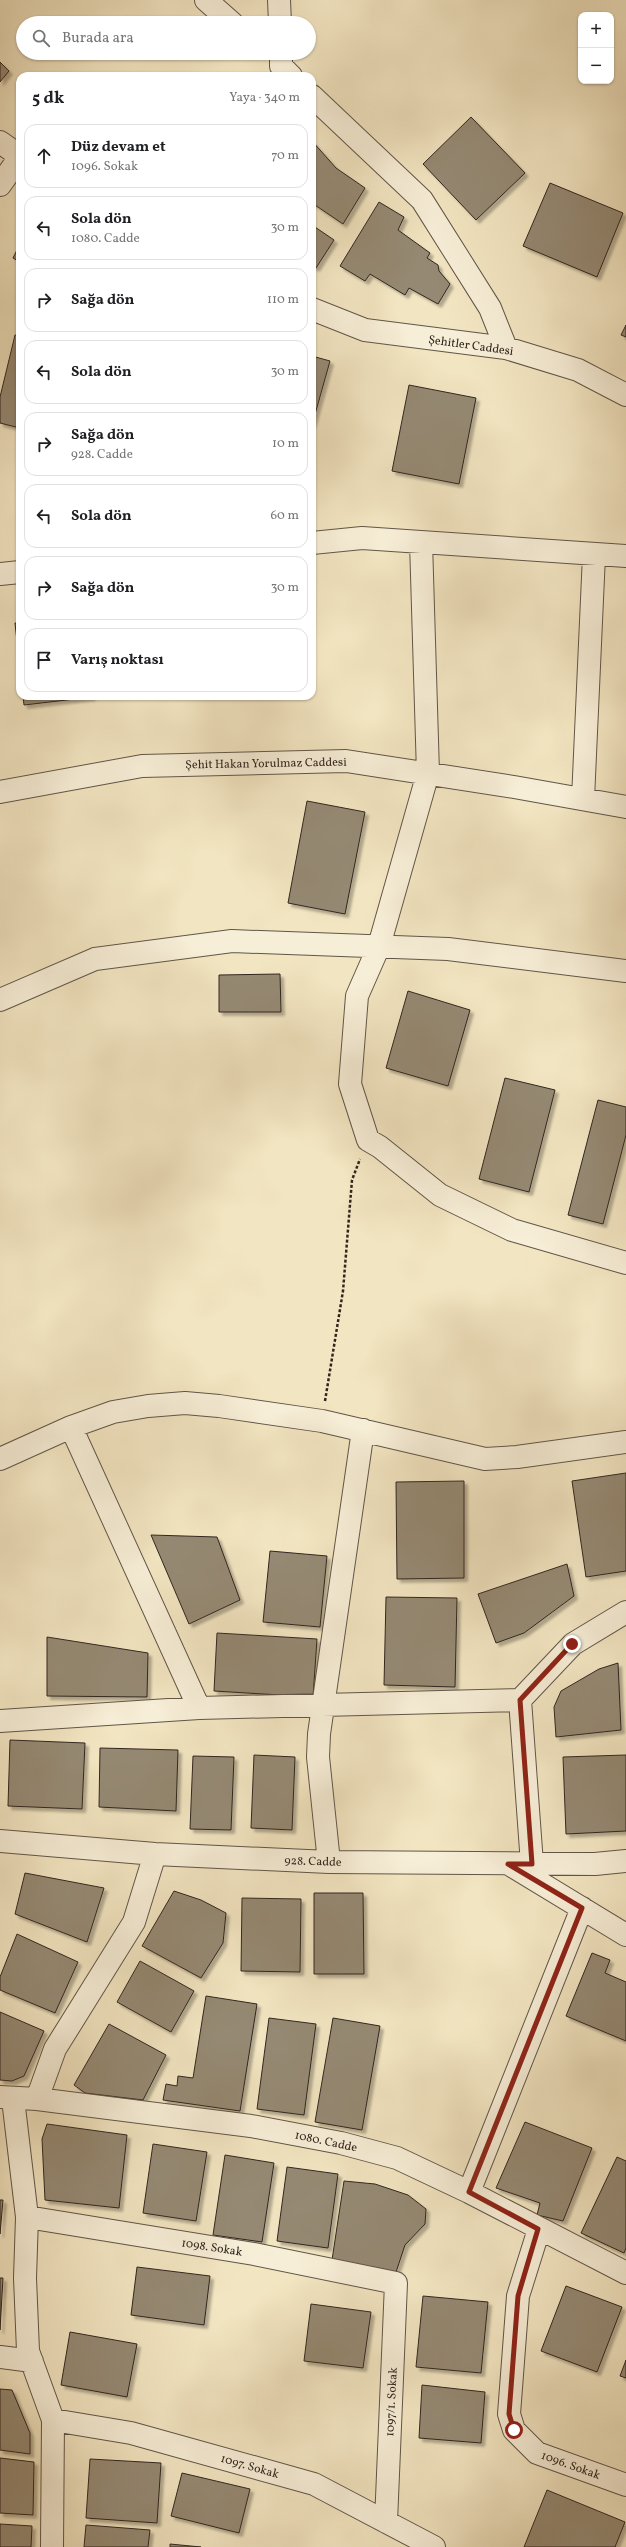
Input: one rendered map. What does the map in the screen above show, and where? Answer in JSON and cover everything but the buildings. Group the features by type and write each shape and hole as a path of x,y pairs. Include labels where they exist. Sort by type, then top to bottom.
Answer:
{"street":[{"path":"206,0 224,16"},
{"path":"279,0 280,16"},
{"path":"316,100 422,200 490,308 506,348"},
{"path":"0,142 16,154"},
{"path":"0,185 16,163"},
{"name":"Şehitler Caddesi","path":"316,311 365,330 506,348 578,370 626,395"},
{"path":"316,543 362,538 626,556"},
{"path":"421,542 428,774 379,946 357,996 350,1084 368,1140 380,1147 440,1195 512,1230 626,1263"},
{"path":"583,799 594,555"},
{"path":"0,574 16,572"},
{"name":"Şehit Hakan Yorulmaz Caddesi","path":"0,792 142,766 346,761 626,807"},
{"path":"0,1000 95,959 232,941 448,948 626,971"},
{"path":"0,1458 71,1427 113,1412 148,1406 185,1403 219,1406 322,1421 441,1450 485,1459 516,1457 626,1442"},
{"path":"71,1427 199,1708"},
{"path":"329,1862 318,1756 319,1734 363,1430"},
{"path":"0,1721 199,1708 520,1700 572,1644 626,1612"},
{"path":"520,1700 532,1864"},
{"name":"928. Cadde","path":"0,1841 155,1854 329,1862 595,1864 626,1861"},
{"path":"37,2099 55,2049 134,1922 155,1854"},
{"path":"508,1864 626,1935"},
{"path":"469,2192 582,1908"},
{"path":"7,2098 27,2218 25,2278 28,2351 52,2420 52,2547"},
{"name":"1080. Cadde","path":"7,2098 37,2099 251,2126 341,2143 397,2158 469,2192 538,2229 626,2273"},
{"name":"1098. Sokak","path":"27,2218 254,2254 396,2283"},
{"name":"1096. Sokak","path":"538,2229 518,2296 509,2414 514,2430 537,2453 626,2485"},
{"name":"1097/1. Sokak","path":"386,2522 396,2283"},
{"path":"0,2357 32,2361"},
{"name":"1097. Sokak","path":"52,2420 131,2433 314,2484 434,2547"}],"path":[{"path":"322,1421 343,1291 352,1180 368,1140"}],"route":[{"path":"514,2430 509,2414 518,2296 538,2229 469,2192 582,1908 508,1864 532,1864 520,1700 572,1644"}]}
